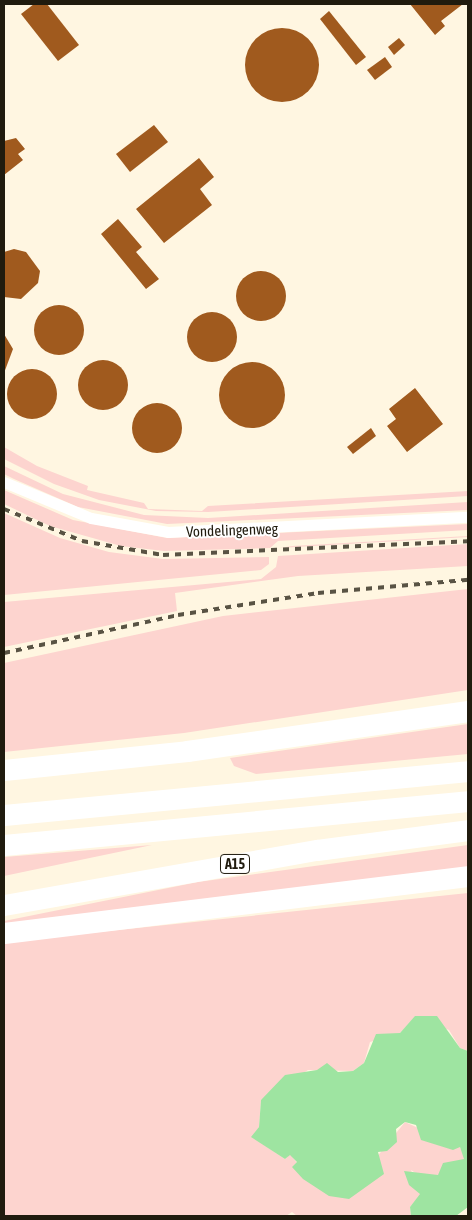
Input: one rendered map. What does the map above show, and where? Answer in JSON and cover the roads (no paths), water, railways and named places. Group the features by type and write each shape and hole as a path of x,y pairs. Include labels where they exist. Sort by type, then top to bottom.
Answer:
{"highway":[{"path":"431,716 468,704"},
{"path":"4,770 187,752 468,711"},
{"path":"4,815 468,771"},
{"path":"4,845 468,801"},
{"name":"A15","path":"4,905 317,850 468,830"},
{"path":"4,933 468,876"}],"street":[{"name":"Vondelingenweg","path":"4,482 83,516 168,532 468,517"}],"railway":[{"path":"4,509 82,541 163,555 468,541"},
{"path":"4,653 178,615 318,593 468,580"}]}
